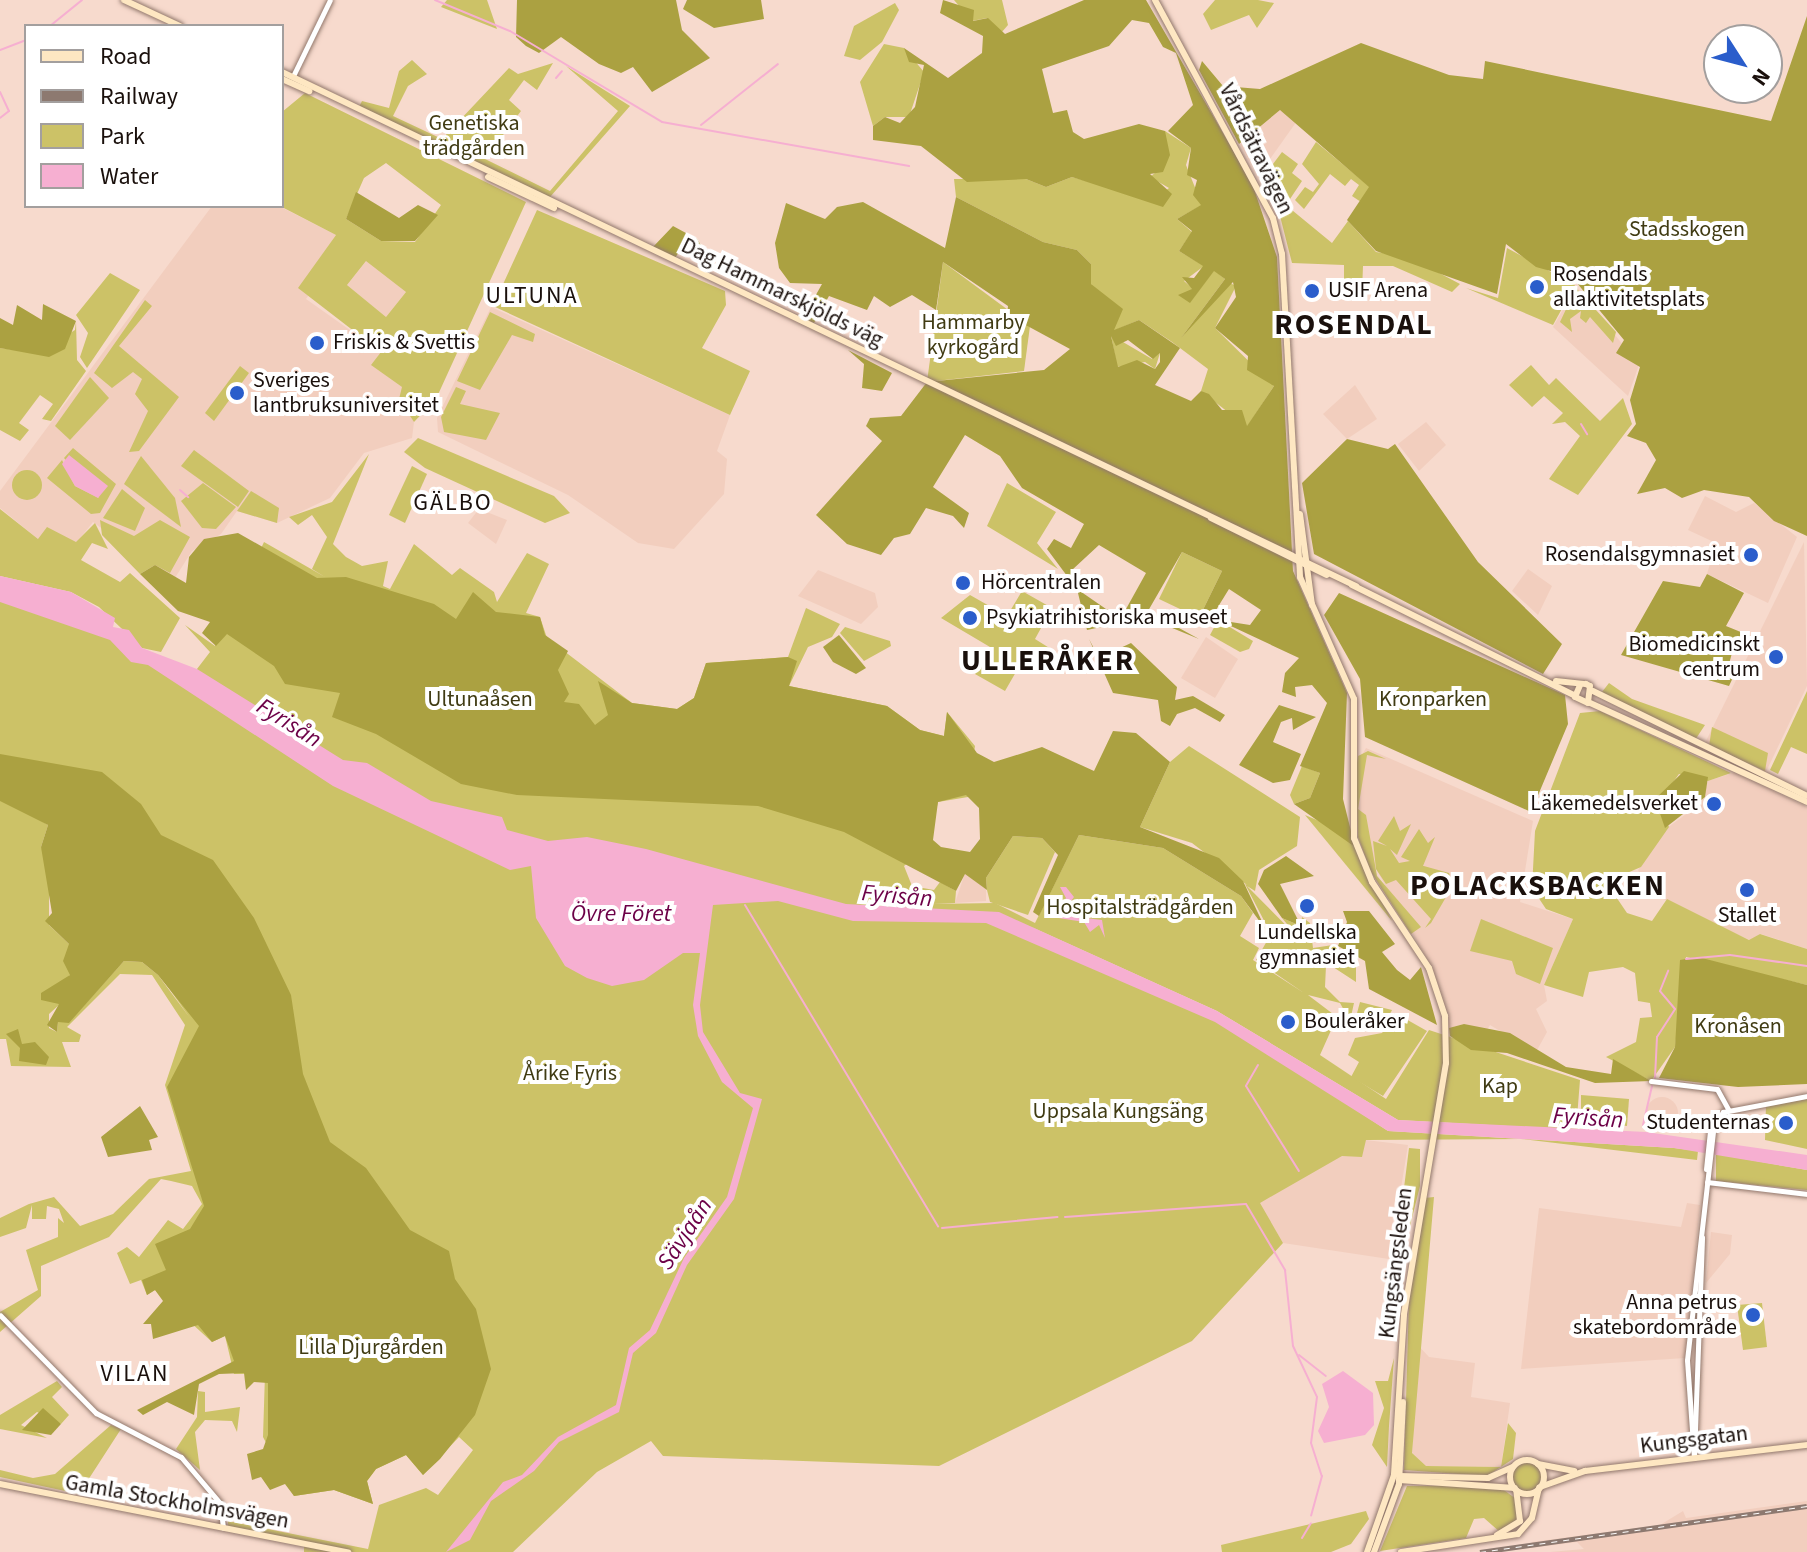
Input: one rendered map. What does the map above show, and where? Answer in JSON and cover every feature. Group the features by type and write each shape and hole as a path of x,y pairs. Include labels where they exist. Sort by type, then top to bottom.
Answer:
{"main road":[{"path":"124,0 176,24"},
{"name":"Vårdsätravägen","path":"1155,0 1273,218 1282,254 1297,530 1302,561"},
{"name":"Dag Hammarskjölds väg","path":"284,72 297,74 613,232"},
{"path":"297,74 297,89"},
{"name":"Dag Hammarskjölds väg","path":"284,81 297,74"},
{"name":"Dag Hammarskjölds väg","path":"284,81 613,232 1283,549 1588,702"},
{"name":"Vårdsätravägen","path":"1294,470 1304,542 1302,561"},
{"name":"Dag Hammarskjölds väg","path":"1196,508 1287,557 1302,561"},
{"path":"1283,549 1293,548 1297,530"},
{"path":"1304,542 1329,573"},
{"path":"1287,557 1300,577 1314,613"},
{"path":"1300,577 1302,561"},
{"path":"1302,561 1314,613"},
{"path":"1306,584 1312,573 1329,573"},
{"name":"Kungsängsleden","path":"1314,613 1354,699 1350,804 1358,850 1429,968 1446,1025 1402,1363 1397,1478 1392,1514 1374,1552"},
{"name":"Dag Hammarskjölds väg","path":"1548,680 1580,685 1593,691"},
{"path":"1574,695 1580,685"},
{"path":"1593,691 1807,799 1588,702 1593,691"},
{"name":"Kungsgatan","path":"1515,1489 1539,1488 1585,1471 1807,1445"},
{"path":"1401,1552 1523,1530 1539,1488 1537,1464"},
{"name":"Kungsgatan","path":"1513,1467 1537,1464 1585,1471"},
{"path":"1397,1478 1488,1478 1513,1467 1522,1512 1516,1527 1470,1541"},
{"path":"1397,1478 1413,1482 1515,1489"},
{"name":"Kungsängsleden","path":"1367,1552 1397,1478"},
{"path":"1392,1514 1413,1482"},
{"name":"Gamla Stockholmsvägen","path":"0,1484 348,1552"}],"street":[{"path":"297,74 330,0"},
{"path":"1651,1081 1717,1089 1728,1109"},
{"path":"1694,1458 1687,1360 1714,1124 1728,1109 1807,1096"},
{"path":"1707,1182 1807,1194"},
{"path":"0,1315 96,1413 184,1460 220,1503 223,1529"}],"shaded area":[{"path":"1280,110 1297,121 1258,176 1240,144"},
{"name":"Sveriges lantbruksuniversitet","path":"211,208 283,208 336,235 313,268 322,276 306,299 381,352 372,365 402,387 414,422 412,438 364,453 330,498 277,523 237,511 221,534 192,551 173,581 93,522 77,542 38,539 0,508 0,491"},
{"name":"Sveriges lantbruksuniversitet","path":"367,260 406,292 386,317 347,285"},
{"path":"1576,286 1639,365 1628,396 1553,327"},
{"path":"491,307 730,415 717,451 727,459 724,494 674,549 638,543 568,495 438,432 437,418"},
{"path":"1355,385 1377,419 1347,439 1323,414"},
{"path":"1426,422 1446,445 1419,471 1398,444"},
{"name":"Rosendalsgymnasiet","path":"1705,496 1736,512 1754,503 1797,537 1768,603 1707,574 1716,543 1688,530"},
{"path":"479,509 507,520 496,544 468,523"},
{"name":"Biomedicinskt centrum","path":"1804,542 1807,686 1765,774 1704,745"},
{"path":"1528,569 1552,586 1538,615 1512,591"},
{"path":"818,570 875,593 878,607 861,624 798,596"},
{"path":"1206,637 1238,659 1215,698 1181,678"},
{"path":"1366,748 1533,821 1520,902 1573,919 1544,985 1547,1001 1536,1009 1547,1032 1536,1052 1490,1025 1485,1033 1464,1024 1449,1028 1432,968 1358,837 1354,769"},
{"path":"1735,772 1807,807 1807,949 1761,934 1750,940 1683,911 1648,889 1638,870 1660,833 1700,804 1708,781"},
{"path":"965,873 986,889 986,901 955,903"},
{"path":"1662,1097 1674,1101 1678,1113 1674,1125 1662,1129 1650,1125 1646,1113 1650,1101"},
{"path":"1357,1139 1408,1145 1394,1231 1407,1237 1402,1261 1283,1243 1257,1200"},
{"path":"1687,1203 1700,1205 1685,1358 1521,1369 1539,1208 1681,1227"},
{"path":"1711,1232 1732,1235 1730,1254 1706,1283"},
{"path":"1416,1343 1429,1357 1475,1363 1471,1397 1510,1403 1501,1467 1425,1466 1412,1453"},
{"path":"1807,1501 1807,1552 1550,1552 1584,1549 1577,1542 1531,1548 1532,1542 1660,1525 1683,1511 1686,1518"}],"green space":[{"path":"447,0 487,0 497,29 441,7"},
{"path":"517,0 676,0 682,30 710,58 652,92 633,67 621,73 599,64 561,37 539,53 526,46 516,37"},
{"path":"687,0 761,0 764,19 714,28 683,9"},
{"path":"943,0 974,10 973,21 988,18 1005,34 1084,0 1146,0 1252,183 1277,257 1293,571 1347,693 1343,799 1355,847 1294,804 1310,798 1320,773 1300,766 1327,703 1312,685 1295,687 1296,697 1282,692 1285,673 1299,658 1218,620 1250,625 1261,610 1229,589 1208,623 1199,618 1222,571 1182,552 1148,611 1199,639 1126,609 1146,573 1099,545 1072,570 1090,581 1073,584 1047,549 1054,539 1071,548 1084,524 1022,488 1000,456 965,435 933,487 969,513 964,528 953,516 926,508 910,534 894,538 881,555 847,544 816,515 882,441 866,426 870,418 901,416 927,382 1044,370 1070,349 1007,315 1008,306 943,262 936,310 912,295 890,307 874,296 867,310 829,296 814,323 803,318 822,284 790,283 779,268 775,243 786,203 825,219 837,207 863,202 945,248 956,197 1043,242 1077,250 1091,264 1091,284 1123,309 1114,330 1139,320 1180,348 1155,385 1191,401 1201,391 1209,394 1222,410 1242,410 1247,426 1274,386 1247,370 1248,356 1215,328 1236,297 1233,282 1181,338 1225,279 1214,271 1190,303 1178,295 1192,289 1182,277 1194,278 1203,266 1179,251 1192,231 1177,219 1201,205 1193,195 1197,180 1187,175 1191,148 1168,131 1193,105 1176,53 1163,47 1149,23 1132,20 1109,46 1042,69 1053,113 1067,110 1073,132 1084,139 1139,124 1165,131 1170,155 1163,172 1150,174 1172,194 1163,207 1072,177 1046,187 1026,179 967,182 921,146 873,140 873,126 885,117 900,123 915,107 924,65 909,62 904,48 948,78 982,53 983,36 940,13","holes":["1111,336 1116,346 1128,340 1153,359 1160,353 1160,362 1155,369 1137,360 1118,367"]},
{"path":"954,0 1002,0 1008,25 1001,33 987,18 972,21"},
{"path":"1215,0 1274,3 1257,28 1249,15 1211,30 1203,14"},
{"path":"895,3 899,10 882,42 860,60 844,56 854,26"},
{"name":"Stadsskogen","path":"1807,16 1807,536 1774,521 1749,497 1704,490 1682,498 1665,488 1637,494 1656,460 1646,443 1627,436 1636,424 1630,400 1640,367 1616,353 1624,340 1572,277 1536,267 1506,244 1497,294 1376,251 1347,220 1369,187 1280,110 1239,144 1199,70 1202,61 1223,86 1260,89 1361,43 1449,75 1483,79 1485,61 1771,121 1777,104 1783,104 1783,86"},
{"path":"884,44 904,48 924,72 909,117 885,117 873,126 860,82"},
{"name":"Genetiska trädgården","path":"412,60 427,74 408,86 393,116 442,139 509,68 518,74 553,63 537,90 524,80 509,100 521,111 485,159 550,191 618,111 566,66 630,106 550,197 359,107 362,101 389,108 399,71"},
{"path":"305,93 526,202 436,399 414,422 399,399 402,387 371,365 381,352 298,288 336,235 284,208 284,110","holes":["386,163 441,205 415,242 381,241 346,219 364,178","366,261 406,292 386,317 347,285"]},
{"path":"1165,131 1191,148 1186,165 1202,205 1177,219 1192,232 1179,251 1204,266 1184,281 1192,288 1190,302 1214,270 1225,279 1181,338 1228,282 1236,286 1215,328 1274,386 1247,427 1201,391 1208,369 1172,342 1139,320 1113,331 1091,284 1091,264 1077,250 1043,242 956,197 954,179 1026,179 1046,187 1072,177 1154,200 1169,188 1150,177 1161,168"},
{"path":"1316,142 1370,187 1361,202 1352,196 1359,185 1351,179 1345,186 1330,174 1304,209 1295,200 1305,187 1313,192 1319,184 1302,164"},
{"path":"1282,152 1298,164 1292,173 1302,181 1290,199 1264,176"},
{"path":"356,192 399,218 418,205 438,215 415,241 381,241 346,219"},
{"path":"1287,206 1332,243 1348,221 1376,252 1409,257 1460,284 1452,292 1393,266 1363,266 1362,292 1344,292 1344,265 1292,263 1280,216"},
{"path":"537,210 725,291 726,305 702,348 750,371 730,415 493,306"},
{"path":"673,226 697,239 710,259 679,252 675,258 652,248"},
{"name":"Rosendals allaktivitetsplats","path":"1507,248 1575,285 1553,325 1466,288 1498,298"},
{"name":"Hammarby kyrkogård","path":"943,262 1030,326 1024,371 927,382"},
{"path":"110,273 140,290 87,368 80,357 88,333 76,315"},
{"path":"1576,288 1616,332 1613,343 1590,317 1586,323 1580,318 1581,311 1570,319 1572,332 1560,322"},
{"path":"145,300 152,306 119,346 179,397 139,451 129,452 148,411 135,394 142,379 133,372 112,388 94,373"},
{"path":"43,304 76,321 65,349 49,357 0,348 0,318 13,325 17,305 42,320"},
{"path":"490,312 535,334 533,342 512,335 480,390 457,381"},
{"path":"76,321 77,360 86,371 51,421 42,419 53,404 40,395 19,423 29,430 20,441 0,430 0,348 38,353 75,330"},
{"path":"1111,335 1152,359 1160,353 1155,369 1145,362 1117,367"},
{"path":"848,350 892,373 882,391 862,388 864,364"},
{"path":"1531,365 1549,385 1556,378 1600,421 1623,398 1632,424 1578,495 1549,479 1580,436 1565,422 1552,424 1563,413 1544,396 1532,407 1509,385"},
{"path":"240,366 249,373 214,421 205,413"},
{"path":"90,377 109,398 70,440 55,426"},
{"path":"456,387 466,391 460,404 500,413 486,440 444,432 441,417"},
{"path":"418,438 554,496 570,513 545,523 425,468 404,452"},
{"name":"Kronparken","path":"1347,439 1388,449 1395,444 1478,562 1562,644 1543,674 1314,554 1302,483"},
{"path":"73,448 116,484 100,513 91,514 47,478 62,460 75,486 99,498 64,458"},
{"path":"194,450 249,491 238,507 181,466"},
{"name":"Årike Fyris","path":"369,454 333,544 346,557 362,566 388,561 383,586 390,589 414,544 452,575 460,568 494,592 497,602 527,553 549,564 526,613 540,617 547,638 632,703 677,709 694,698 706,663 788,657 806,608 840,624 832,637 808,647 789,686 887,706 920,730 944,736 947,712 975,746 968,797 938,802 922,871 910,861 904,866 912,886 934,890 940,882 956,891 955,903 933,904 995,903 1035,923 1079,835 1163,848 1241,896 1253,913 1240,936 1259,948 1253,960 1304,993 1256,960 1271,934 1245,884 1247,885 1192,843 1140,827 1170,762 1189,746 1300,817 1297,846 1259,870 1255,891 1247,886 1326,966 1325,987 1340,1002 1354,1003 1350,1021 1340,1003 1308,995 1337,1017 1320,1055 1386,1099 1429,1030 1580,1080 1577,1118 1584,1130 1398,1120 1217,1011 1027,925 1208,1013 1388,1131 1674,1148 1698,1151 1697,1160 1521,1139 1366,1140 1362,1157 1342,1156 1260,1203 1283,1243 1192,1341 939,1466 663,1456 651,1441 597,1472 513,1552 304,1552 304,1541 228,1526 228,1521 368,1549 379,1505 426,1488 438,1495 473,1450 459,1437 423,1475 406,1455 376,1469 367,1481 373,1504 334,1490 294,1496 263,1437 265,1374 234,1374 225,1336 212,1342 155,1290 147,1295 141,1280 130,1284 117,1253 127,1247 139,1257 168,1220 183,1229 202,1204 192,1186 161,1179 109,1237 41,1266 41,1296 0,1332 0,1312 38,1290 26,1250 58,1237 58,1218 64,1223 59,1209 47,1206 46,1219 32,1219 32,1205 26,1228 0,1237 0,1218 29,1204 54,1197 80,1226 113,1214 149,1179 191,1171 165,1085 185,1025 152,975 120,974 67,1027 81,1035 79,1042 62,1042 71,1067 11,1066 6,1039 0,1039 0,591 76,613 187,682 210,652 185,625 215,646 264,542 325,577 312,569 327,537 312,515 298,525 289,517 332,502","holes":["23,809 52,823 190,1018 158,975 142,962 124,961 69,1022 58,1022 57,1032 49,1028 49,1014 60,1004 57,987 70,975 69,944 49,925 49,862 41,847 48,825"]},
{"path":"141,456 175,498 181,527 124,484"},
{"path":"412,466 427,474 405,523 389,515"},
{"path":"27,470 38,474 42,485 38,496 27,500 16,496 12,485 16,474"},
{"path":"203,483 236,507 216,529 202,528 181,501"},
{"path":"1007,483 1056,512 1037,543 1058,569 987,526"},
{"path":"122,489 145,508 135,531 103,518"},
{"path":"251,491 279,508 277,523 237,511"},
{"path":"0,509 38,539 47,527 76,542 95,523 108,549 92,543 81,560 120,582 130,573 180,618 161,652 142,648 99,607 71,592 0,576"},
{"path":"100,520 134,536 160,520 190,537 170,573 155,565 140,574 102,535"},
{"name":"Ultunaåsen","path":"238,533 317,578 346,577 434,604 456,619 473,592 496,612 540,617 545,635 568,651 558,670 569,694 564,702 579,704 595,725 608,715 598,681 632,703 677,709 694,698 706,663 788,657 797,661 789,686 887,706 920,730 944,736 947,712 977,753 994,762 1042,747 1094,771 1113,731 1136,733 1170,762 1140,827 1219,858 1243,881 1266,930 1241,896 1163,848 1079,835 1039,916 1033,912 1058,855 1042,838 1013,836 986,878 987,890 965,874 956,891 844,832 758,806 517,795 461,784 376,734 332,717 340,693 285,684 274,666 227,634 216,646 202,633 210,622 178,611 140,574 155,565 186,583 189,557 204,539","holes":["966,795 979,808 980,839 970,852 941,847 933,840 938,802"]},
{"path":"1182,552 1222,571 1199,618 1159,599"},
{"path":"1707,574 1744,593 1726,626 1753,637 1732,653 1729,664 1737,669 1729,686 1621,655 1663,581 1700,587"},
{"path":"1077,589 1106,609 1139,619 1087,630"},
{"path":"1022,591 1052,608 1035,639 1051,649 1038,669 1023,660 1005,691 975,674 990,647 941,618 970,595 1007,616"},
{"name":"Kronparken","path":"1339,593 1565,695 1568,724 1531,812 1365,737 1360,679 1324,615"},
{"path":"1218,620 1253,641 1249,649 1240,652 1210,635"},
{"path":"845,627 890,641 891,646 864,661 840,633"},
{"path":"839,635 866,668 856,674 833,662 823,647"},
{"path":"1089,639 1099,658 1131,643 1177,687 1175,700 1193,696 1225,715 1220,722 1195,708 1177,714 1170,726 1161,721 1158,700 1113,693"},
{"path":"1609,683 1632,699 1705,725 1695,740 1612,700 1602,692"},
{"path":"1807,691 1807,754 1791,747 1778,774 1770,770"},
{"path":"1279,705 1316,717 1293,730 1292,718 1281,722 1273,742 1301,754 1290,780 1273,783 1239,765"},
{"path":"1600,711 1731,773 1708,781 1679,774 1658,803 1669,827 1641,867 1606,882 1627,913 1652,921 1667,899 1749,940 1760,934 1807,949 1807,985 1686,957 1675,1047 1651,1081 1606,1057 1636,1042 1640,1018 1652,1017 1650,1003 1638,1001 1635,973 1623,967 1589,972 1583,997 1544,985 1573,919 1546,909 1532,888 1535,831 1580,713"},
{"path":"1712,727 1768,753 1765,771 1709,746"},
{"path":"1368,751 1386,759 1367,755 1358,809 1366,815 1377,876 1421,927 1411,934 1371,872 1358,837 1356,770 1358,756"},
{"name":"Lilla Djurgården","path":"0,754 102,772 141,804 161,835 213,860 254,918 291,995 303,1074 330,1142 366,1168 410,1230 449,1251 455,1279 476,1309 491,1369 475,1415 440,1459 423,1475 406,1455 376,1469 367,1481 373,1504 334,1490 294,1496 285,1484 270,1490 261,1477 252,1480 247,1454 263,1449 268,1435 268,1383 254,1382 246,1390 244,1373 219,1374 199,1384 194,1415 167,1402 143,1415 137,1410 234,1361 225,1336 212,1342 198,1325 153,1339 151,1324 143,1324 163,1301 155,1290 147,1295 142,1280 166,1270 155,1244 190,1229 204,1206 167,1087 199,1026 158,975 142,962 124,961 69,1023 58,1022 57,1032 47,1025 59,1004 41,1000 41,993 70,975 63,961 69,944 45,921 52,913 41,847 48,825 0,801"},
{"path":"1302,766 1320,773 1310,798 1294,804 1290,795"},
{"path":"1684,771 1708,777 1705,797 1665,828 1655,799"},
{"path":"1305,815 1338,829 1355,847 1392,921"},
{"path":"1394,816 1400,831 1411,824 1397,855 1390,849 1399,863 1410,861 1401,857 1419,829 1428,843 1435,837 1423,866 1449,873 1453,885 1431,923 1425,928 1431,919 1396,880 1386,884 1376,869 1373,841 1387,846 1378,841"},
{"path":"1013,836 1042,838 1055,852 1028,915 990,902 987,890 986,878"},
{"path":"1286,856 1314,876 1280,884 1301,926 1282,918 1258,884 1264,870"},
{"path":"1343,911 1369,911 1395,944 1382,952 1410,980 1421,967 1437,1025 1369,989 1365,961 1338,946 1347,922"},
{"path":"1302,917 1310,923 1313,948 1333,945 1356,963 1356,982 1310,952 1282,918 1301,926"},
{"path":"1481,919 1553,948 1540,984 1516,974 1512,961 1470,951"},
{"name":"Kronåsen","path":"1698,957 1807,985 1807,1084 1738,1087 1659,1078 1675,1047 1680,960"},
{"path":"1360,1002 1392,1010 1382,1029 1353,1028"},
{"path":"1397,1014 1427,1031 1383,1096 1351,1077 1359,1062 1348,1055 1355,1038 1382,1033"},
{"path":"1464,1024 1510,1033 1566,1067 1611,1074 1613,1059 1651,1081 1595,1083 1507,1053 1471,1050 1450,1036 1449,1028"},
{"path":"18,1029 22,1044 35,1042 49,1057 46,1065 19,1061 20,1048 6,1034"},
{"path":"1581,1095 1629,1099 1627,1126 1581,1122"},
{"name":"Studenternas","path":"1807,1099 1807,1149 1765,1140 1766,1105"},
{"path":"140,1106 158,1137 149,1140 152,1150 108,1157 101,1137"},
{"path":"1409,1148 1420,1149 1420,1186 1408,1234 1399,1228"},
{"path":"1716,1154 1807,1170 1807,1190 1716,1181"},
{"path":"1434,1197 1412,1453 1426,1466 1501,1467 1487,1476 1404,1470 1409,1298 1424,1198"},
{"path":"1762,1303 1767,1347 1743,1350 1737,1305"},
{"path":"1394,1358 1387,1467 1372,1445 1384,1408 1375,1381 1388,1381"},
{"path":"57,1381 62,1387 52,1397 69,1415 61,1424 37,1412 21,1425 47,1438 0,1429 0,1415"},
{"path":"198,1391 205,1392 205,1412 240,1407 237,1432 232,1421 205,1420 195,1432 200,1470 176,1449 197,1417"},
{"path":"43,1408 61,1424 51,1435 22,1430"},
{"path":"1508,1423 1516,1433 1513,1459 1501,1467"},
{"path":"111,1425 121,1429 79,1494 0,1477 0,1470 33,1478 55,1474"},
{"path":"1526,1462 1536,1467 1541,1477 1536,1487 1526,1492 1516,1487 1511,1477 1516,1467"},
{"path":"1497,1485 1519,1501 1517,1521 1501,1533 1484,1518 1474,1519 1466,1538 1380,1551 1407,1486"},
{"path":"1366,1511 1369,1519 1351,1544 1331,1552 1222,1552 1221,1545"}],"water":[{"path":"69,455 108,486 98,498 75,486 62,464"},
{"name":"Övre Föret","path":"0,576 71,592 115,618 113,627 129,630 142,648 197,669 343,760 367,763 431,801 502,817 507,830 548,841 587,837 646,849 846,904 999,912 1217,1011 1398,1120 1646,1132 1807,1155 1807,1170 1674,1148 1388,1131 1215,1022 986,923 853,921 778,901 713,905 700,1005 703,1032 740,1093 762,1099 734,1199 687,1265 656,1333 633,1353 619,1412 559,1442 534,1471 491,1501 470,1540 446,1552 503,1482 522,1475 558,1437 616,1405 629,1348 650,1330 684,1258 727,1197 753,1108 722,1082 698,1036 693,1005 700,953 683,953 644,980 612,986 587,978 565,966 536,918 531,866 510,870 333,786 148,665 131,662 110,640 0,602"},
{"path":"1060,887 1066,887 1074,897 1061,915 1102,920 1105,938 1099,925 1090,932 1084,922 1052,917 1066,898"},
{"path":"1343,1371 1373,1393 1374,1425 1365,1435 1324,1443 1318,1431 1329,1407 1322,1384"}],"waterway":[{"path":"52,24 82,0"},
{"path":"435,0 510,31 662,122 909,166"},
{"path":"0,50 24,41"},
{"path":"701,125 778,64"},
{"path":"556,78 562,71"},
{"path":"0,92 9,111 0,118"},
{"path":"1581,424 1587,434"},
{"path":"180,490 188,497"},
{"path":"745,905 938,1226"},
{"path":"1686,959 1730,955 1807,966"},
{"path":"1655,1078 1657,1037 1675,1009 1660,991 1668,971"},
{"path":"1258,1065 1246,1086 1299,1171"},
{"path":"1643,1125 1652,1086"},
{"path":"1065,1217 1246,1204 1285,1270 1293,1346 1317,1397 1311,1443 1322,1476 1311,1516"},
{"path":"942,1228 1057,1217"},
{"path":"1299,1355 1326,1376"},
{"path":"1302,1538 1311,1523"}],"railway":[{"path":"1480,1552 1807,1506"}],"place":[{"name":"Rosendals allaktivitetsplats","path":"1537,287"},
{"name":"USIF Arena","path":"1312,291"},
{"name":"Friskis & Svettis","path":"317,343"},
{"name":"Sveriges lantbruksuniversitet","path":"237,393"},
{"name":"Rosendalsgymnasiet","path":"1751,555"},
{"name":"Hörcentralen","path":"963,583"},
{"name":"Psykiatrihistoriska museet","path":"970,618"},
{"name":"Biomedicinskt centrum","path":"1776,657"},
{"name":"Läkemedelsverket","path":"1714,804"},
{"name":"Stallet","path":"1747,890"},
{"name":"Lundellska gymnasiet","path":"1307,906"},
{"name":"Bouleråker","path":"1288,1022"},
{"name":"Studenternas","path":"1786,1123"},
{"name":"Anna petrus skatebordområde","path":"1753,1315"}],"district":[{"name":"ULTUNA","path":"532,296"},
{"name":"ROSENDAL","path":"1354,325"},
{"name":"GÄLBO","path":"453,503"},
{"name":"ULLERÅKER","path":"1048,661"},
{"name":"POLACKSBACKEN","path":"1538,886"},
{"name":"VILAN","path":"135,1374"}],"water label":[{"name":"Fyrisån","path":"289,723"},
{"name":"Fyrisån","path":"897,896"},
{"name":"Fyrisån","path":"1588,1118"},
{"name":"Sävjaån","path":"685,1234"}],"park label":[{"name":"Hospitalsträdgården","path":"1140,908"},
{"name":"Kap","path":"1500,1087"},
{"name":"Uppsala Kungsäng","path":"1118,1112"}]}
